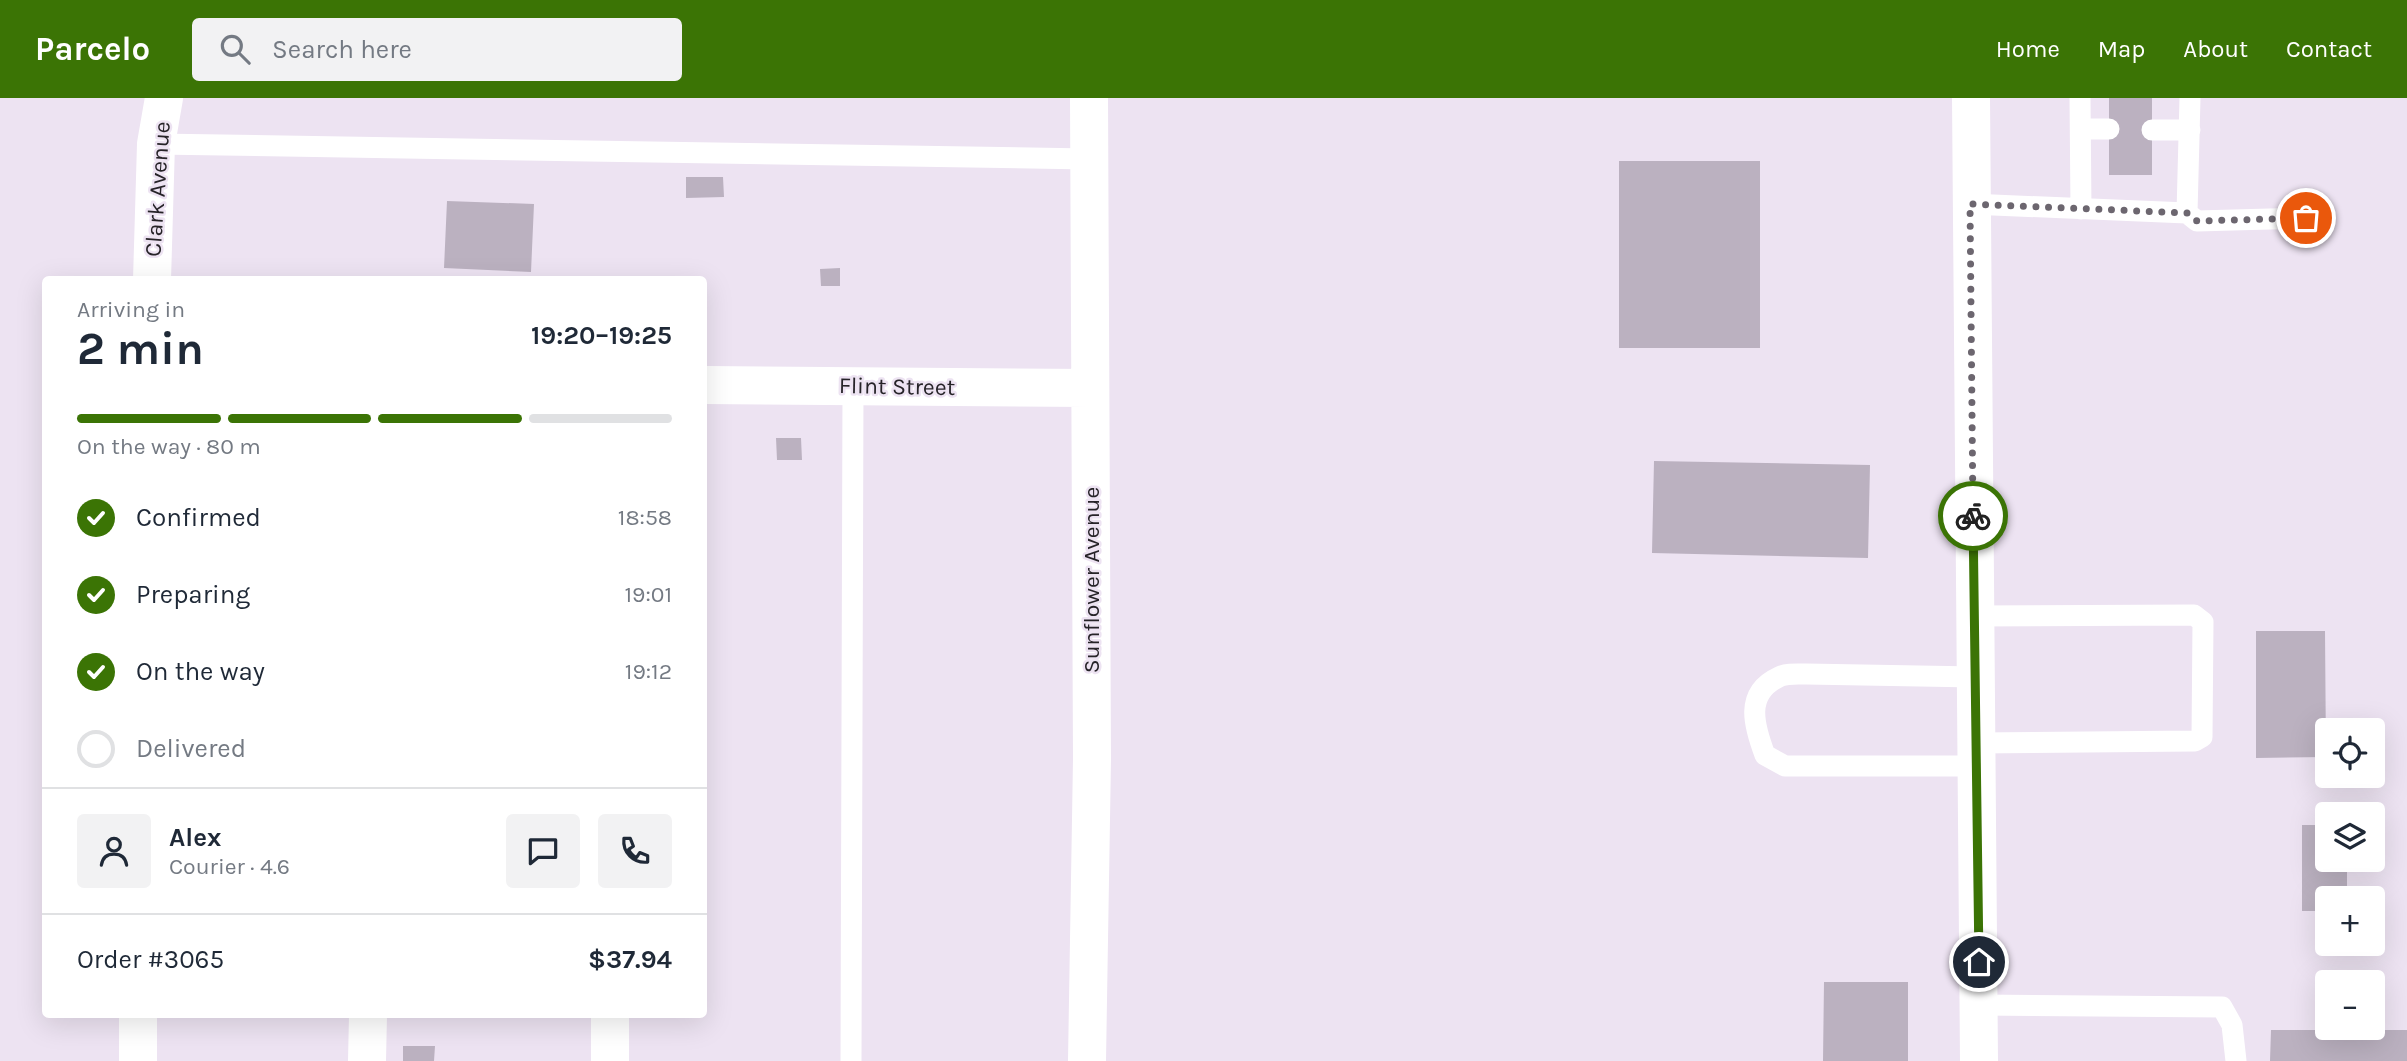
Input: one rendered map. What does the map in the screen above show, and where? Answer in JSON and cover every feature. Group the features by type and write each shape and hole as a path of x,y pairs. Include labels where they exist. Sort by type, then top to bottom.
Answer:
{"street":[{"name":"Clark Avenue","path":"152,276 156,144 164,98"},
{"name":"Sunflower Avenue","path":"1087,1061 1092,759 1089,98"},
{"path":"1971,98 1979,1061"},
{"name":"Flint Street","path":"707,385 1090,388"},
{"path":"138,1018 138,1061"},
{"path":"367,1061 368,1018"},
{"path":"610,1018 610,1061"}],"lane":[{"path":"2080,98 2081,209"},
{"path":"2188,213 2190,98"},
{"path":"2081,129 2109,129"},
{"path":"2152,130 2190,130"},
{"path":"156,144 1089,159"},
{"path":"1970,204 2188,213 2197,221 2306,218"},
{"path":"851,1061 853,386"},
{"path":"1974,616 2194,615 2203,622 2202,737 2195,741 1784,766 1765,755 1755,728 1755,707 1760,691 1780,676 1806,674 1976,677"},
{"path":"1979,1006 2222,1007 2232,1025 2236,1061"}],"building":[{"path":"2109,98 2152,98 2152,175 2109,175"},
{"path":"1619,161 1760,161 1760,348 1619,348"},
{"path":"686,177 723,177 724,197 686,198"},
{"path":"447,201 534,204 531,272 444,268"},
{"path":"840,268 840,286 821,286 820,269"},
{"path":"776,438 801,438 802,460 777,460"},
{"path":"1654,461 1870,465 1868,558 1652,553"},
{"path":"2256,631 2325,631 2326,718 2315,718 2315,757 2256,758"},
{"path":"2302,825 2315,825 2315,872 2347,872 2347,886 2315,886 2315,911 2302,911"},
{"path":"1824,982 1908,982 1908,1061 1823,1061"},
{"path":"2271,1030 2315,1030 2315,1040 2385,1040 2385,1030 2407,1030 2407,1061 2270,1061"},
{"path":"403,1046 435,1046 434,1061 403,1061"}],"way so far":[{"path":"1973,516 1970,204 2188,213 2197,221 2306,218"}],"route":[{"path":"1973,516 1979,962"}]}
